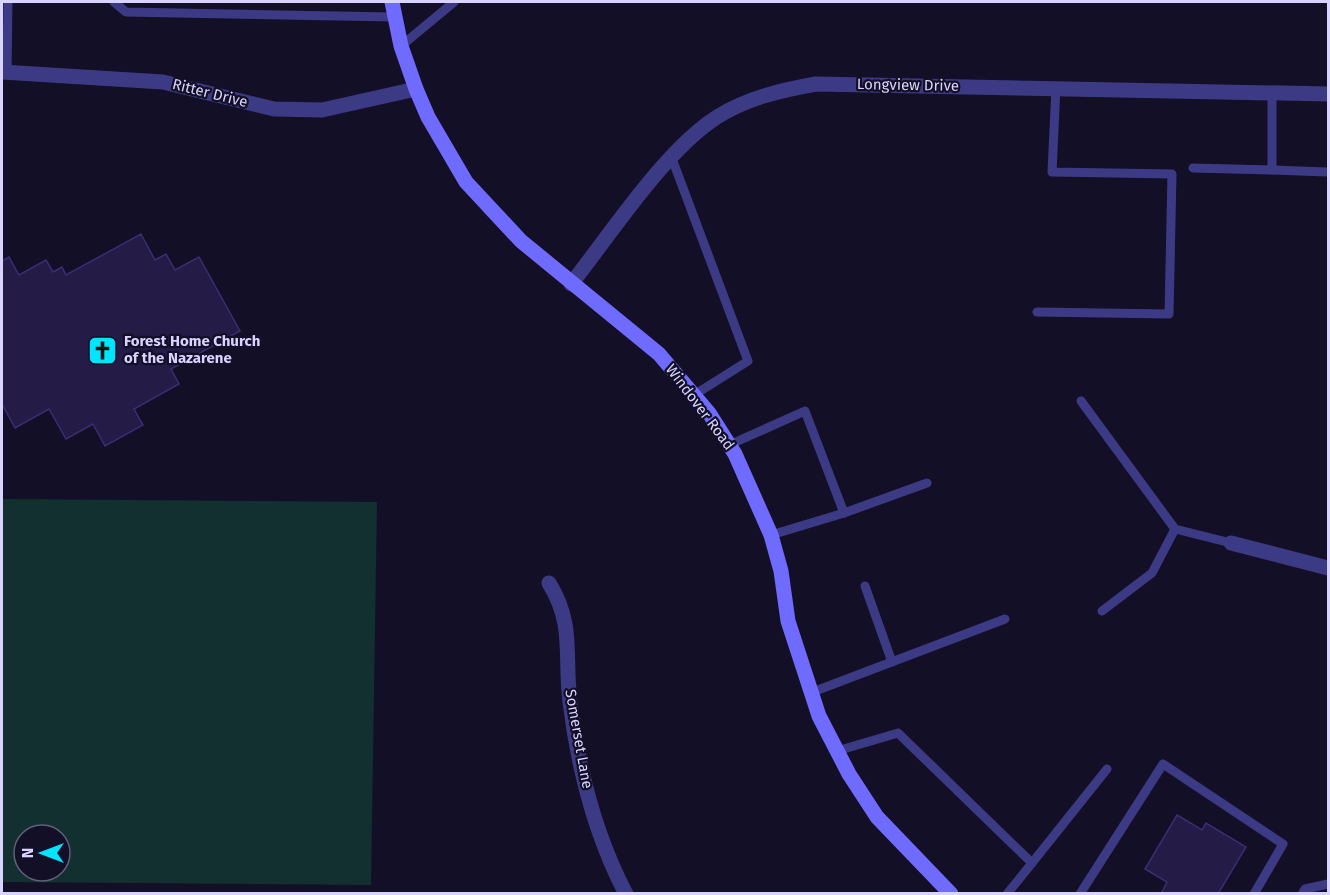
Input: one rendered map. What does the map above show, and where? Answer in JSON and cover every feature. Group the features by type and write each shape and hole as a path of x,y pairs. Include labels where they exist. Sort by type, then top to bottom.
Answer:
{"street":[{"name":"Windover Road","path":"393,9 401,46 416,89 428,117 466,182 521,241 571,284 636,332 659,354 694,396 729,445 771,535 781,571 788,621 819,716 837,751 877,816 951,894"},
{"name":"Ritter Drive","path":"4,72 164,82 274,109 322,110 416,89"},
{"name":"Longview Drive","path":"571,284 671,156 716,117 742,103 792,86 816,84 1056,87 1329,94"},
{"path":"1231,543 1329,568"},
{"name":"Somerset Lane","path":"549,583 561,602 568,633 570,700 583,774 599,831 626,894"}],"lane":[{"path":"4,72 8,2"},
{"path":"114,2 126,12 393,9"},
{"path":"401,46 454,2"},
{"path":"1038,312 1169,315 1172,174 1052,172 1056,87"},
{"path":"1272,93 1272,170"},
{"path":"671,156 748,361 694,396"},
{"path":"1193,168 1327,172"},
{"path":"1081,401 1175,529 1231,543"},
{"path":"729,445 805,411 844,513"},
{"path":"771,535 844,513 927,483"},
{"path":"1102,611 1152,573 1175,529"},
{"path":"866,586 892,662"},
{"path":"810,693 1005,619"},
{"path":"837,751 898,733 1032,862"},
{"path":"1092,894 1081,891 1163,764 1283,844 1254,894"},
{"path":"1007,894 1107,769"},
{"path":"1302,894 1305,889 1329,884"}],"green space":[{"path":"2,499 377,502 371,885 72,883 72,823 12,823 12,882 2,882"}],"building":[{"name":"Forest Home Church of the Nazarene","path":"141,234 155,260 166,254 175,270 199,257 240,331 171,369 179,384 134,409 143,425 105,446 93,424 66,439 49,409 15,428 2,404 2,261 9,257 19,275 46,260 53,272 62,267 66,275"},
{"path":"1177,815 1202,830 1206,823 1246,847 1218,894 1161,894 1167,882 1145,869"}],"place":[{"name":"Forest Home Church of the Nazarene","path":"103,350"}]}
